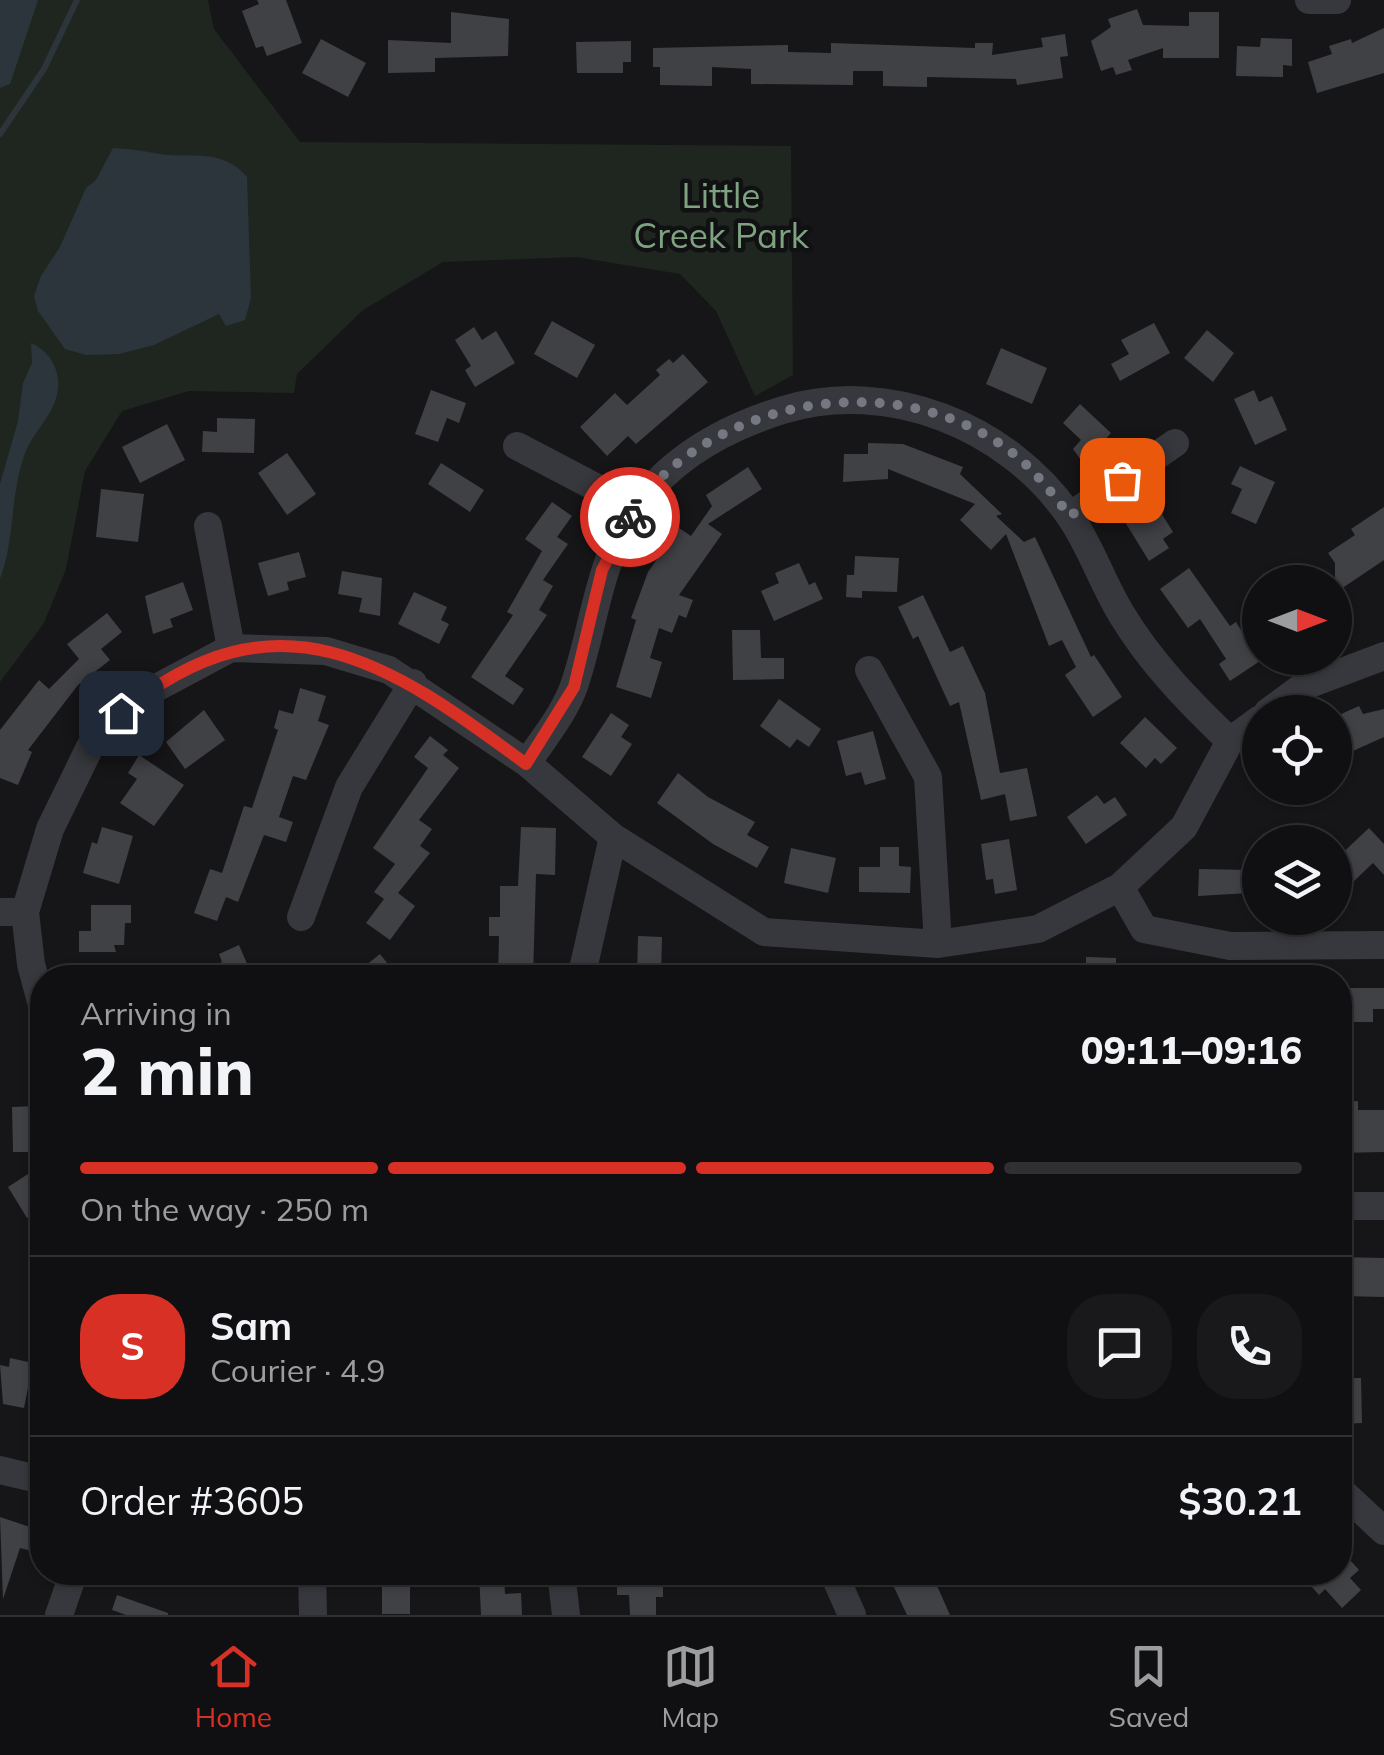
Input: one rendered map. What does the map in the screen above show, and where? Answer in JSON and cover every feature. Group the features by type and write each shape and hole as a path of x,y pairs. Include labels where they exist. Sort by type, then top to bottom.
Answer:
{"street":[{"path":"1309,0 1337,0"},
{"path":"526,764 574,687 602,570 635,508 711,438 792,407 860,400 919,409 992,441 1019,458 1070,516 1140,642 1188,701 1230,741"},
{"path":"1070,516 1175,443"},
{"path":"518,446 635,508"},
{"path":"208,526 231,648"},
{"path":"31,965 13,912 90,747 142,695 231,648 326,651 356,658 412,682 526,764 613,838 764,932 938,944 1038,929 1120,888 1184,826 1230,741 1242,732"},
{"path":"1291,695 1302,687 1384,656"},
{"path":"868,670 928,777 938,944"},
{"path":"301,917 349,787 412,682"},
{"path":"585,965 613,838"},
{"path":"1120,888 1144,929 1230,946 1384,945"},
{"path":"1352,1206 1384,1206"},
{"path":"0,1470 30,1477"},
{"path":"1352,1499 1381,1520"},
{"path":"59,1615 69,1585"},
{"path":"312,1585 313,1615"},
{"path":"563,1585 566,1615"},
{"path":"839,1585 852,1615"}],"green space":[{"name":"Little Creek Park","path":"0,0 208,0 214,29 300,142 791,146 793,375 755,396 716,311 680,274 576,257 443,262 363,310 297,374 294,393 189,391 122,411 85,471 66,569 44,623 0,682"}],"shaded area":[{"path":"0,0 38,0 10,84 0,88"},
{"path":"113,148 216,158 227,161 247,177 251,298 245,320 226,326 219,314 154,345 119,354 86,355 65,349 38,311 34,296 86,188 96,180"},
{"path":"31,343 53,362 58,390 24,456 0,579 0,484 18,421 23,383 32,363"}],"building":[{"path":"257,0 286,0 302,43 267,56 263,46 256,48 242,11 259,4"},
{"path":"1137,9 1143,25 1189,26 1189,12 1219,12 1219,58 1163,58 1163,48 1128,60 1132,70 1116,75 1113,67 1101,71 1091,41 1111,27 1108,19"},
{"path":"451,12 509,19 508,56 435,58 435,72 388,73 388,40 451,43"},
{"path":"1384,28 1384,73 1317,93 1308,62 1332,54 1329,46 1351,39 1352,43"},
{"path":"1065,34 1068,56 1060,57 1063,78 1017,85 1016,79 927,77 927,87 883,86 883,71 853,71 853,85 751,84 751,69 712,67 712,86 660,85 660,67 653,67 653,48 788,45 788,52 831,53 831,43 975,48 975,43 993,43 992,55 1043,47 1041,38"},
{"path":"1261,38 1292,39 1292,66 1283,65 1283,77 1236,76 1237,46 1260,47"},
{"path":"321,39 366,63 348,97 302,73"},
{"path":"631,41 631,62 623,62 623,73 577,73 576,42"},
{"path":"552,321 595,345 577,378 534,354"},
{"path":"1154,323 1170,353 1120,381 1111,364 1129,354 1121,340"},
{"path":"474,327 482,340 496,331 515,363 475,387 465,370 471,366 455,340"},
{"path":"1207,330 1234,353 1213,382 1184,358"},
{"path":"1001,348 1047,368 1032,404 986,384"},
{"path":"683,354 708,382 636,444 628,436 607,456 580,427 615,393 627,405 660,375 656,370"},
{"path":"431,390 466,403 459,423 447,418 438,442 415,434"},
{"path":"1254,390 1259,402 1272,396 1287,430 1255,445 1234,399"},
{"path":"1080,404 1111,433 1093,453 1098,458 1088,470 1073,449 1081,440 1063,423"},
{"path":"217,418 255,419 254,453 202,452 203,431 217,432"},
{"path":"167,424 185,460 140,483 122,447"},
{"path":"868,443 903,444 963,467 960,474 1002,514 996,516 1024,542 1035,537 1091,657 1094,655 1122,697 1093,717 1065,675 1076,667 1062,640 1049,646 1006,534 991,550 960,520 975,504 888,469 888,479 843,482 844,454 868,454"},
{"path":"287,453 316,494 287,515 258,473"},
{"path":"441,463 484,490 470,512 428,484"},
{"path":"1240,466 1275,482 1256,524 1231,513 1242,489 1231,484"},
{"path":"748,467 762,489 708,524 722,534 679,595 693,600 686,618 679,615 672,633 659,628 650,658 662,662 651,698 616,687 636,620 631,618 648,572 679,528 691,536 712,506 706,495"},
{"path":"101,489 144,494 138,542 96,537"},
{"path":"552,502 572,516 557,537 568,544 543,580 553,586 539,610 547,615 505,676 524,689 513,705 471,677 513,615 507,612 542,551 525,539"},
{"path":"1155,503 1173,532 1163,539 1169,548 1149,561 1125,522"},
{"path":"1384,507 1384,560 1352,582 1352,565 1335,565 1328,553 1355,535 1351,529"},
{"path":"299,552 306,577 287,582 289,590 268,596 258,563"},
{"path":"855,556 899,558 897,592 862,591 862,598 846,597 847,575 854,575"},
{"path":"799,563 809,585 815,582 823,599 774,621 761,591 779,583 775,573"},
{"path":"1189,568 1230,626 1236,622 1242,632 1242,673 1230,681 1219,664 1226,659 1200,619 1188,628 1160,589"},
{"path":"342,571 382,578 380,616 359,612 362,598 338,594"},
{"path":"183,582 193,610 170,619 173,627 153,634 145,596"},
{"path":"414,592 447,607 441,620 449,624 439,644 398,624"},
{"path":"923,595 950,652 963,646 985,693 1000,773 1027,768 1037,816 1010,821 1005,794 981,800 959,702 950,706 918,636 913,639 898,607"},
{"path":"107,613 122,632 101,649 110,660 78,685 28,750 32,752 18,785 0,778 0,730 39,680 49,689 79,659 67,644"},
{"path":"732,630 760,630 761,658 784,658 784,679 733,680"},
{"path":"300,688 326,696 318,721 329,725 306,780 293,776 279,817 293,822 286,842 264,835 238,902 226,897 217,921 194,913 210,869 222,873 244,806 252,808 278,730 274,728 279,710 293,714"},
{"path":"779,699 821,729 809,747 797,739 790,748 760,726"},
{"path":"1359,706 1363,714 1384,709 1384,737 1352,751 1352,709"},
{"path":"204,710 225,740 185,769 166,742"},
{"path":"611,713 629,725 621,737 632,744 611,776 582,757"},
{"path":"1145,717 1177,748 1161,764 1155,758 1146,768 1120,743"},
{"path":"873,731 886,779 865,785 861,772 846,776 837,741"},
{"path":"430,736 448,750 443,755 459,768 419,820 432,829 420,846 430,853 398,893 415,906 390,940 366,923 384,899 374,892 395,864 373,848 428,768 414,757"},
{"path":"139,755 184,785 154,826 120,803 137,779 128,773"},
{"path":"678,773 708,797 755,822 747,835 769,847 757,868 713,844 657,803"},
{"path":"1097,795 1104,804 1115,797 1127,815 1086,844 1067,817"},
{"path":"102,827 133,836 119,884 83,873 92,842 97,844"},
{"path":"521,827 556,828 555,875 536,874 533,965 498,965 499,936 489,936 489,917 500,917 500,886 518,886"},
{"path":"1369,828 1384,844 1384,875 1373,863 1353,882 1352,844"},
{"path":"1009,839 1017,890 995,894 993,879 986,880 981,844"},
{"path":"880,847 899,847 899,866 911,867 910,893 859,892 859,867 880,867"},
{"path":"791,848 836,858 828,893 784,883"},
{"path":"1199,869 1242,870 1242,893 1198,896"},
{"path":"91,905 131,905 131,923 125,923 124,945 114,945 116,952 79,952 79,931 91,931"},
{"path":"638,936 662,937 661,965 637,965"},
{"path":"239,945 248,965 216,965 222,962 219,954"},
{"path":"380,954 389,965 366,965"},
{"path":"1086,957 1116,958 1116,965 1086,965"},
{"path":"1352,988 1384,988 1384,1009 1373,1009 1373,1022 1352,1022"},
{"path":"1352,1101 1358,1101 1358,1110 1384,1110 1384,1152 1352,1153"},
{"path":"30,1106 30,1152 13,1152 12,1107"},
{"path":"30,1173 30,1216 27,1218 8,1187"},
{"path":"1352,1257 1384,1258 1384,1297 1352,1296"},
{"path":"10,1358 30,1362 24,1408 3,1404 0,1365 9,1367"},
{"path":"1352,1378 1361,1378 1362,1423 1352,1423"},
{"path":"0,1517 30,1527 30,1550 20,1548 3,1599"},
{"path":"1352,1580 1361,1590 1342,1608 1325,1589 1319,1595 1310,1585 1352,1585"},
{"path":"382,1585 410,1585 410,1614 382,1614"},
{"path":"480,1585 505,1585 505,1594 521,1593 522,1615 481,1615"},
{"path":"617,1585 663,1585 663,1597 656,1597 656,1615 630,1615 629,1595 617,1595"},
{"path":"893,1585 937,1585 950,1615 907,1615"},
{"path":"117,1595 168,1615 126,1615 112,1610"}],"waterway":[{"path":"0,134 44,69 77,0"}],"way so far":[{"path":"630,517 660,480 711,438 763,416 823,402 860,400 892,404 948,420 1019,458 1070,516 1122,480"}],"route":[{"path":"121,713 172,676 231,648 326,651 390,670 412,682 526,764 574,687 602,570 630,517"}]}
